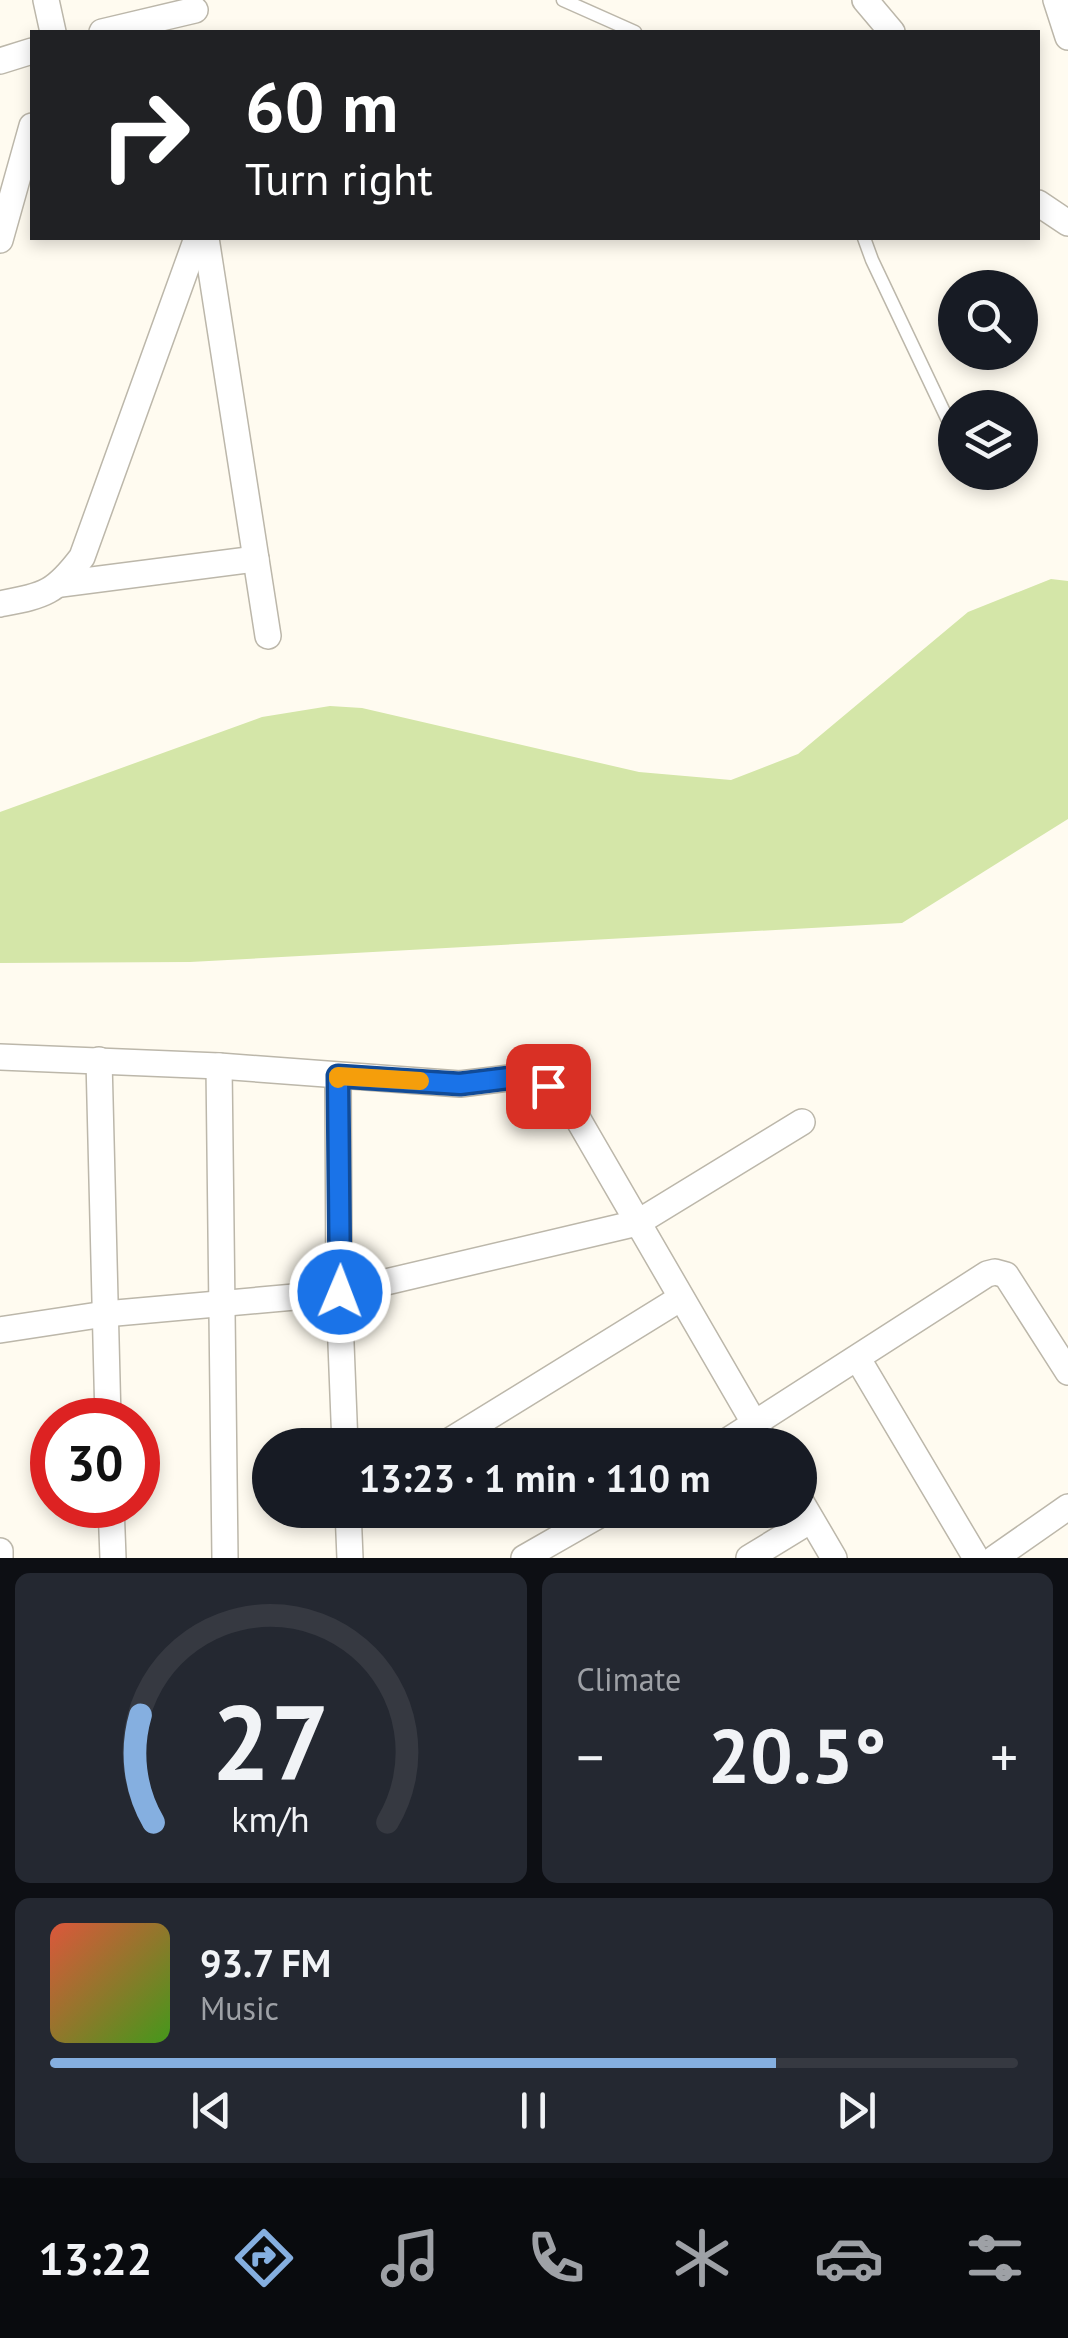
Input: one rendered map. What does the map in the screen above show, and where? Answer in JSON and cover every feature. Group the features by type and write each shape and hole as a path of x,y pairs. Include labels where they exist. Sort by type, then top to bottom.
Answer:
{"street":[{"path":"46,0 53,30"},
{"path":"866,0 890,30"},
{"path":"1056,0 1068,36"},
{"path":"112,30 196,14"},
{"path":"0,61 30,52"},
{"path":"2,226 30,133"},
{"path":"1040,204 1068,224"},
{"path":"62,584 82,557 196,240"},
{"path":"206,240 268,636"},
{"path":"0,604 41,595 62,584 256,558"},
{"path":"0,1057 219,1066 460,1084 517,1077 548,1086 571,1106 758,1428"},
{"path":"99,1060 107,1398"},
{"path":"219,1066 225,1558"},
{"path":"338,1076 344,1428"},
{"path":"0,1330 105,1314 340,1292 637,1223 802,1122"},
{"path":"771,1428 858,1359 995,1272 1006,1276 1068,1372"},
{"path":"471,1428 681,1298"},
{"path":"858,1359 976,1558"},
{"path":"995,1558 1068,1507"},
{"path":"111,1528 112,1558"},
{"path":"349,1528 350,1558"},
{"path":"524,1558 576,1528"},
{"path":"750,1558 785,1528"},
{"path":"816,1528 834,1558"}],"lane":[{"path":"563,0 630,30"},
{"path":"865,240 938,399"}],"green space":[{"path":"1051,579 1068,581 1068,819 902,923 190,962 0,963 0,812 262,717 330,706 362,708 639,772 731,780 798,754 968,612"}],"slow traffic":[{"path":"338,1079 420,1081"}],"route":[{"path":"340,1292 338,1076 460,1084 517,1077 548,1086"}]}
